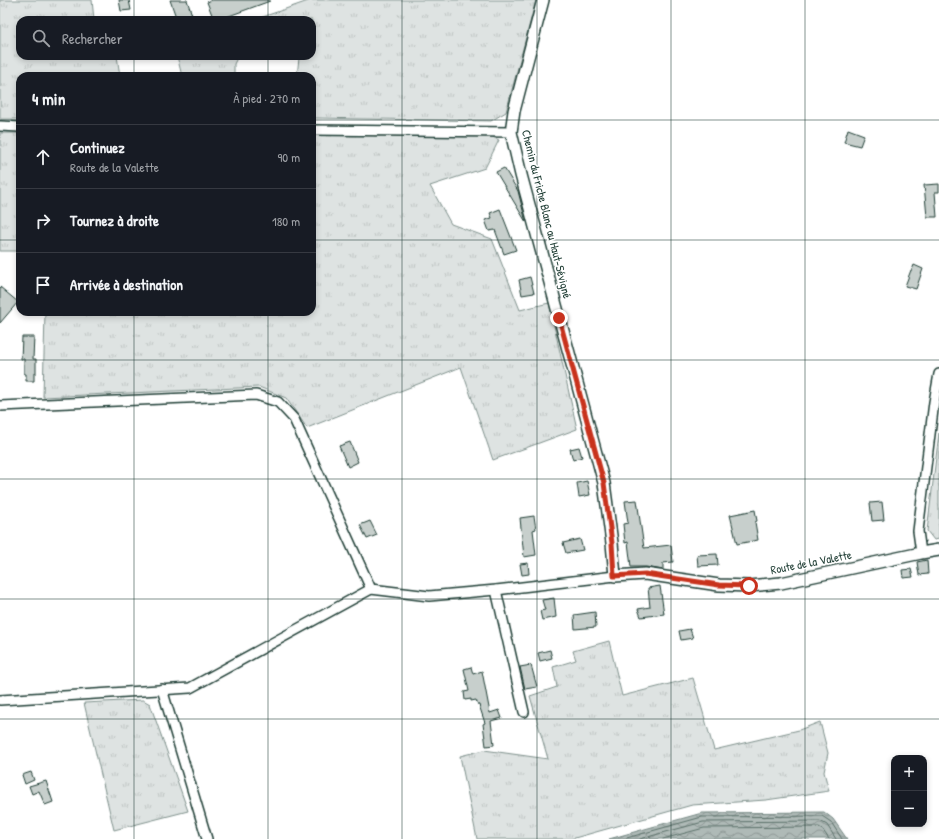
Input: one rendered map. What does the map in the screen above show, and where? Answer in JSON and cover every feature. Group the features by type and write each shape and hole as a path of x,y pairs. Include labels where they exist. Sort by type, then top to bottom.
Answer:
{"street":[{"name":"Chemin du Friche Blanc au Haut-Sévigné","path":"543,0 514,111 511,132 521,175 604,483 612,543 614,576"},
{"path":"0,126 16,127"},
{"path":"316,130 511,132"},
{"path":"921,553 918,531 934,402 939,374"},
{"path":"0,406 256,395 278,402 294,419 371,589"},
{"name":"Route de la Valette","path":"614,576 645,574 719,585 749,586 781,583 939,550"},
{"path":"0,700 190,688 371,589 429,596 496,590 614,576"},
{"path":"496,590 524,712"},
{"path":"162,690 207,839"}],"green space":[{"path":"0,0 92,0 94,16 16,16 16,60 118,60 119,72 16,72 16,119 0,119"},
{"path":"311,0 536,0 506,112 491,121 316,118 316,72 297,72 299,60 316,60 316,16 265,16"},
{"path":"178,60 236,60 234,64 234,72 181,72"},
{"path":"0,133 16,133 16,251 0,251"},
{"path":"316,134 488,135 499,140 485,168 430,186 451,224 492,239 520,310 549,303 577,429 493,460 461,367 307,428 286,398 259,387 43,397 45,316 316,316"},
{"path":"939,433 939,539 934,540 927,531"},
{"path":"609,641 622,696 693,678 714,750 799,730 820,722 828,753 824,772 829,791 766,800 692,805 571,839 477,839 460,756 484,750 548,759 530,696 557,687 553,667 576,660 573,651"},
{"path":"143,700 150,704 188,811 114,830 84,703"}],"water":[{"path":"824,812 833,819 847,839 609,839 702,813"}],"building":[{"path":"119,0 129,0 131,10 121,11"},
{"path":"170,0 187,0 192,16 176,16"},
{"path":"212,0 270,0 229,16 212,16 207,2"},
{"path":"848,129 864,135 860,146 844,142"},
{"path":"504,168 518,191 526,222 496,172"},
{"path":"939,184 939,192 935,192 937,217 927,217 924,185"},
{"path":"500,209 516,250 504,254 495,230 489,231 485,220 492,218 490,213"},
{"path":"914,265 923,269 916,289 905,286"},
{"path":"530,277 534,293 522,295 519,280"},
{"path":"0,287 16,300 16,304 0,323"},
{"path":"22,337 34,337 33,359 36,359 36,374 34,374 34,381 26,381 26,374 24,374 24,359 21,359"},
{"path":"350,442 358,462 348,467 339,446"},
{"path":"579,447 582,457 573,460 570,449"},
{"path":"587,481 590,495 579,497 577,483"},
{"path":"637,500 644,548 671,545 673,562 663,563 663,570 646,567 631,567 628,542 625,543 623,524 628,523 625,501"},
{"path":"882,502 884,520 872,521 870,503"},
{"path":"755,510 758,540 737,544 730,515"},
{"path":"534,516 536,529 533,530 536,555 524,557 520,518"},
{"path":"370,521 377,535 367,539 360,525"},
{"path":"580,539 583,550 566,553 563,543"},
{"path":"717,554 718,565 698,566 697,555"},
{"path":"927,560 928,574 919,575 917,562"},
{"path":"528,563 529,574 522,575 520,564"},
{"path":"911,569 913,577 903,578 902,570"},
{"path":"660,586 664,614 641,617 638,609 650,607 648,588"},
{"path":"554,598 556,617 542,620 540,611 545,610 542,600"},
{"path":"595,612 596,627 575,629 574,615"},
{"path":"690,629 693,638 681,640 679,631"},
{"path":"550,650 552,658 540,661 538,653"},
{"path":"531,665 537,687 525,689 520,667"},
{"path":"471,667 473,674 482,671 490,713 499,710 502,718 491,721 494,745 486,746 483,724 485,723 476,700 465,700 464,692 469,691 464,669"},
{"path":"31,772 34,780 25,784 22,775"},
{"path":"46,781 53,802 45,805 39,791 32,794 29,786"}],"route":[{"path":"559,318 604,483 612,543 614,576 645,574 719,585 749,586"}]}
